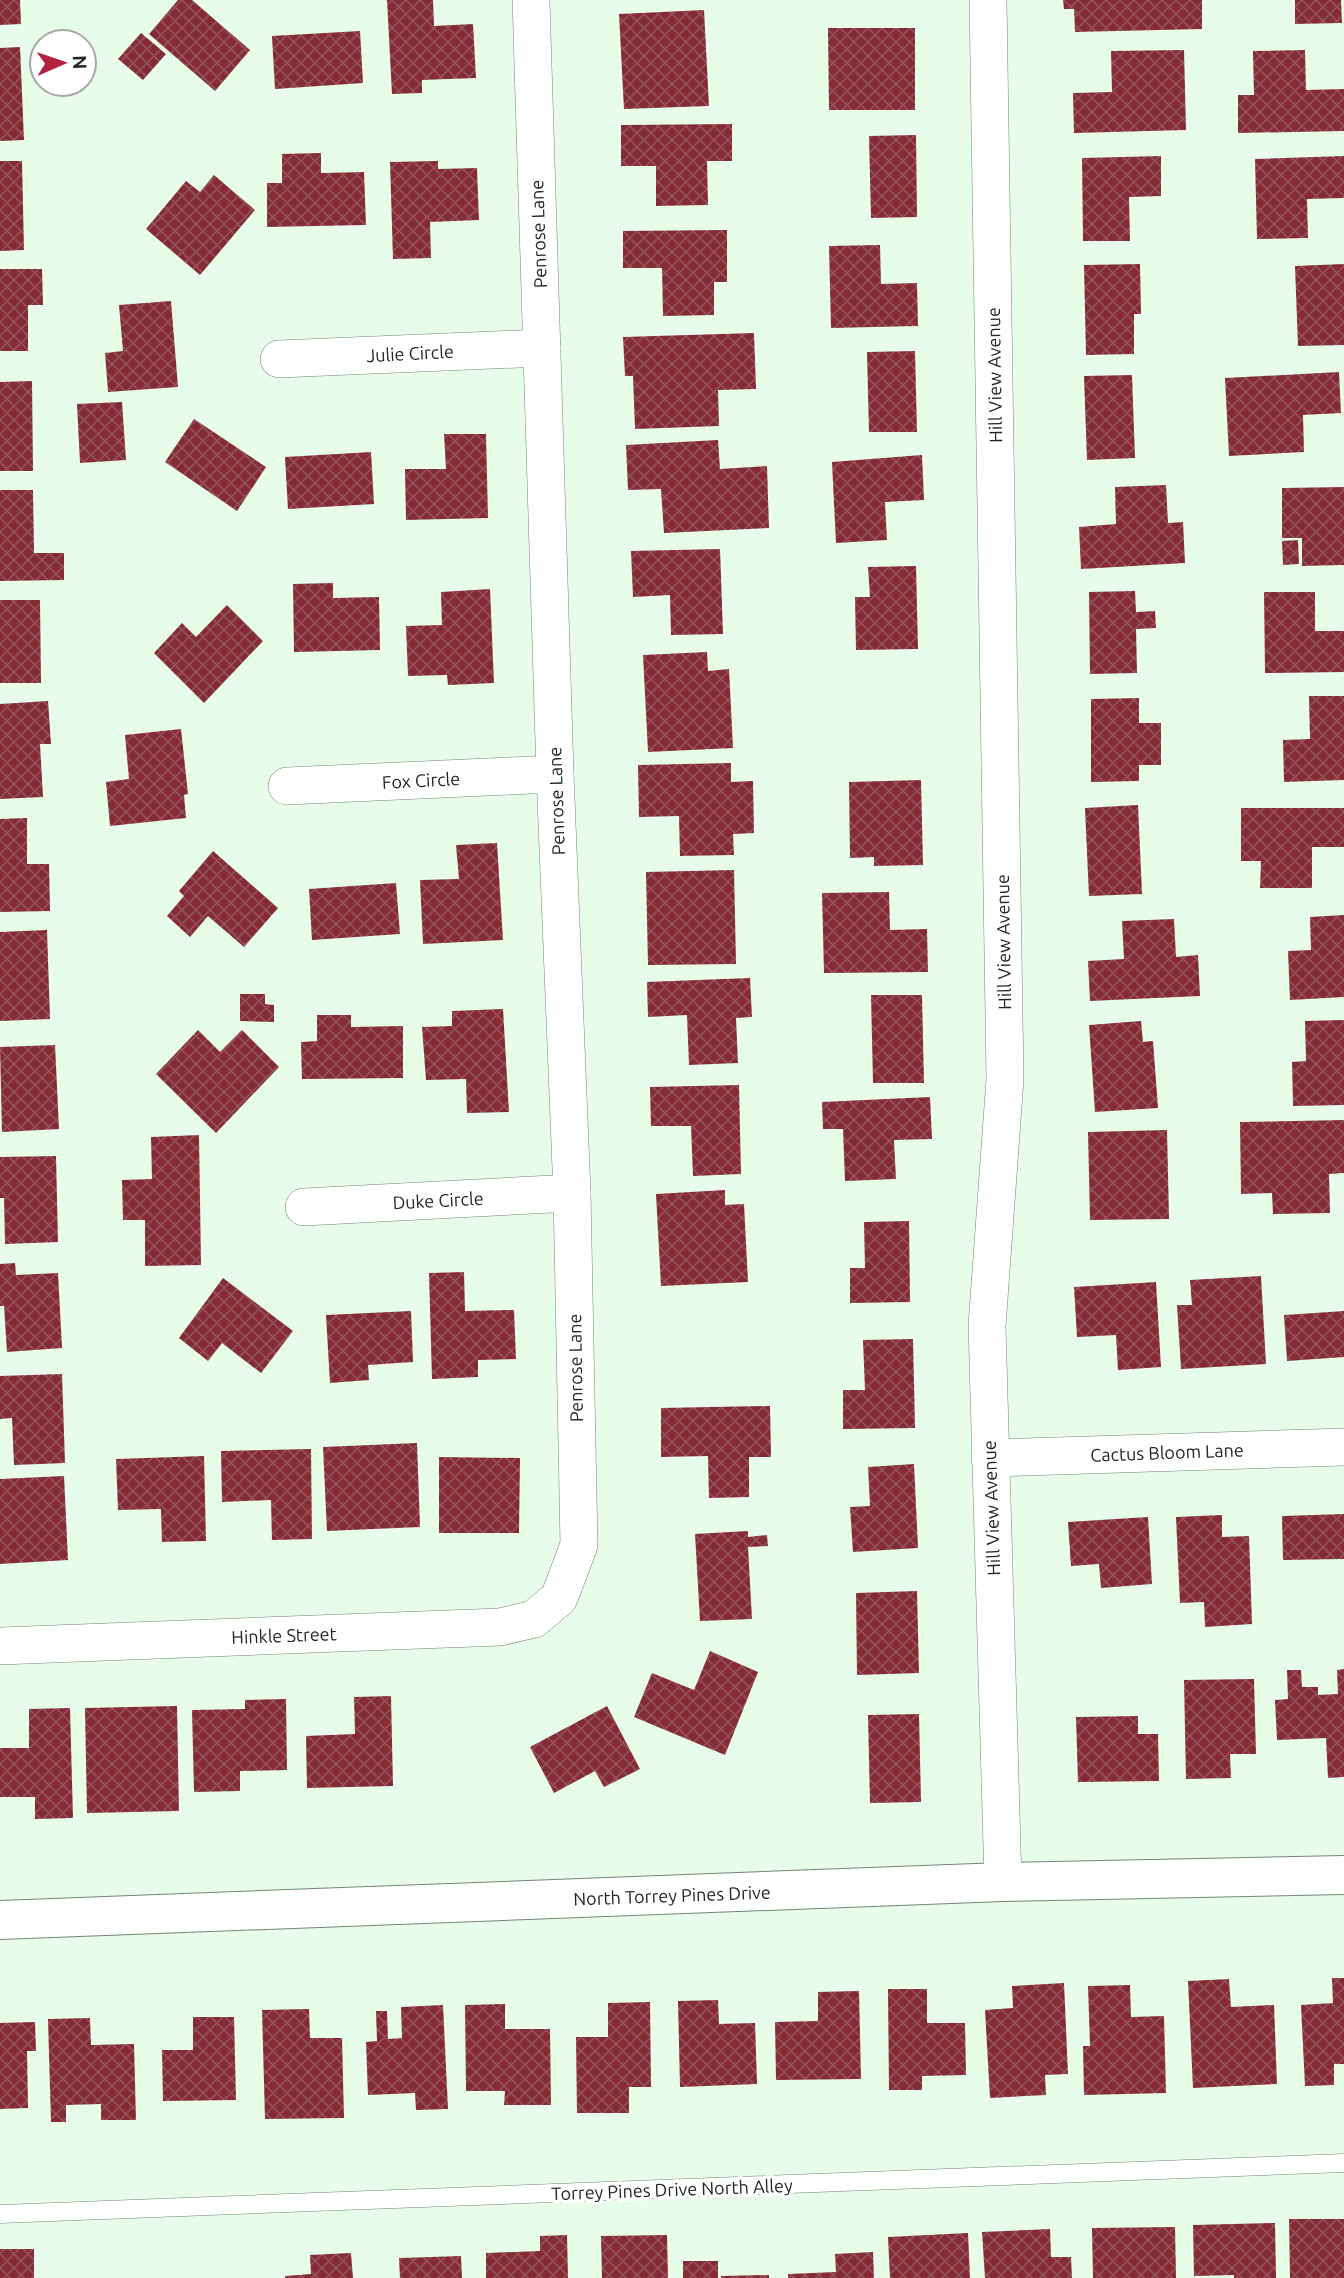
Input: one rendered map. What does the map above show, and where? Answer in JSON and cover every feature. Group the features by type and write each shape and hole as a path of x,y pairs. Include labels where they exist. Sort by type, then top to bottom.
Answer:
{"main road":[{"name":"North Torrey Pines Drive","path":"0,1920 1003,1882 1344,1875"}],"street":[{"name":"Penrose Lane","path":"531,0 555,774 572,1193 579,1545 559,1598"},
{"name":"Hill View Avenue","path":"988,0 1005,1079 987,1326 1003,1882"},
{"name":"Julie Circle","path":"279,359 542,348"},
{"name":"Fox Circle","path":"287,786 555,774"},
{"name":"Duke Circle","path":"303,1207 572,1193"},
{"name":"Cactus Bloom Lane","path":"989,1458 1344,1447"},
{"name":"Hinkle Street","path":"0,1646 500,1627 534,1619 559,1598"}],"lane":[{"name":"Torrey Pines Drive North Alley","path":"0,2214 1344,2163"}],"building":[{"path":"0,0 20,0 21,24 0,25"},
{"path":"178,0 192,0 250,50 215,91 149,34"},
{"path":"387,0 433,0 434,26 473,24 476,78 422,80 422,93 392,94"},
{"path":"1063,0 1202,0 1202,29 1075,32 1074,9 1064,9"},
{"path":"1295,0 1341,0 1342,23 1295,24"},
{"path":"704,10 709,106 624,109 619,14"},
{"path":"828,28 915,28 915,110 829,110"},
{"path":"360,31 363,83 275,89 272,36"},
{"path":"141,33 166,54 143,80 118,59"},
{"path":"20,47 24,140 0,141 0,48"},
{"path":"1184,50 1186,130 1074,133 1073,93 1112,92 1111,51"},
{"path":"1305,50 1306,90 1344,89 1344,131 1238,133 1238,95 1254,95 1253,51"},
{"path":"732,124 732,161 707,161 708,205 656,206 656,166 621,166 621,125"},
{"path":"916,135 917,217 871,218 869,136"},
{"path":"321,153 321,173 364,172 366,225 267,227 267,183 282,183 282,154"},
{"path":"1161,156 1161,196 1129,197 1130,241 1083,241 1082,158"},
{"path":"1344,156 1344,198 1307,199 1308,238 1257,239 1255,159"},
{"path":"0,161 22,161 24,250 0,251"},
{"path":"438,161 438,169 477,168 479,220 430,222 431,258 393,259 390,162"},
{"path":"214,175 255,210 200,275 146,229 186,181 200,192"},
{"path":"727,230 727,282 714,282 714,315 663,316 662,268 623,268 623,231"},
{"path":"880,245 881,284 917,283 918,326 831,328 829,246"},
{"path":"1140,264 1141,314 1134,314 1134,354 1086,355 1084,265"},
{"path":"1344,264 1344,345 1298,346 1295,266"},
{"path":"0,269 42,269 43,305 28,305 28,351 0,351"},
{"path":"171,301 178,387 108,392 105,353 123,351 119,305"},
{"path":"754,333 756,389 718,390 719,426 635,429 633,376 625,376 623,337"},
{"path":"915,351 917,432 869,432 867,352"},
{"path":"1339,372 1341,413 1303,415 1304,452 1229,456 1225,378"},
{"path":"1132,375 1135,458 1087,460 1084,376"},
{"path":"32,381 33,471 0,471 0,382"},
{"path":"122,402 126,460 80,463 77,404"},
{"path":"194,419 266,467 237,511 165,462"},
{"path":"444,434 486,434 488,518 406,520 405,469 446,469"},
{"path":"718,440 720,469 767,466 769,528 664,533 661,489 628,490 626,445"},
{"path":"371,452 374,504 288,509 285,457"},
{"path":"922,455 924,500 885,502 887,540 836,543 832,462"},
{"path":"1166,485 1168,523 1183,522 1185,563 1081,569 1079,527 1116,524 1115,487"},
{"path":"1344,487 1344,565 1302,566 1302,538 1282,538 1282,488"},
{"path":"0,490 33,490 34,553 64,553 64,580 0,581"},
{"path":"1298,540 1299,564 1283,565 1282,541"},
{"path":"720,549 723,634 671,635 670,595 633,597 631,551"},
{"path":"916,566 918,649 856,650 855,597 870,597 868,567"},
{"path":"333,583 333,598 379,597 380,650 294,652 293,584"},
{"path":"490,589 494,683 448,685 447,675 408,676 406,626 442,625 441,592"},
{"path":"1135,591 1136,612 1155,611 1156,628 1136,629 1137,673 1090,674 1089,592"},
{"path":"1264,592 1315,592 1315,631 1344,631 1344,672 1265,673"},
{"path":"0,600 40,600 41,683 0,683"},
{"path":"227,605 263,641 204,703 154,653 182,623 196,637"},
{"path":"707,652 708,671 729,669 733,748 648,752 643,655"},
{"path":"1309,696 1344,696 1344,780 1284,782 1283,740 1310,739"},
{"path":"1139,698 1139,723 1161,723 1161,765 1139,765 1139,781 1091,782 1091,699"},
{"path":"48,701 51,744 40,744 43,797 0,799 0,704"},
{"path":"181,729 188,794 184,795 186,818 110,826 106,782 129,779 125,735"},
{"path":"731,763 731,782 753,781 754,833 733,834 734,855 680,856 679,816 639,817 638,765"},
{"path":"921,780 923,865 874,866 874,857 850,858 849,782"},
{"path":"1138,805 1142,894 1089,896 1085,808"},
{"path":"1241,808 1344,808 1344,847 1312,847 1312,888 1260,888 1261,861 1241,861"},
{"path":"27,818 27,864 49,864 50,911 0,912 0,819"},
{"path":"497,843 503,940 423,944 420,880 459,879 456,845"},
{"path":"213,851 278,908 244,947 208,916 190,937 167,916 184,896 179,891"},
{"path":"734,870 736,964 648,965 646,872"},
{"path":"396,883 400,934 312,940 309,889"},
{"path":"889,892 890,930 927,929 928,972 824,973 822,893"},
{"path":"1344,915 1344,997 1290,1000 1288,951 1311,950 1310,917"},
{"path":"1174,919 1176,957 1198,955 1200,996 1090,1001 1088,961 1124,959 1122,921"},
{"path":"47,930 50,1019 0,1021 0,932"},
{"path":"750,978 752,1017 736,1018 738,1063 689,1065 687,1015 648,1017 647,982"},
{"path":"240,994 265,994 265,1004 274,1005 274,1022 240,1021"},
{"path":"871,995 922,995 924,1083 873,1083"},
{"path":"503,1009 509,1112 467,1113 466,1079 426,1080 422,1027 452,1026 452,1011"},
{"path":"317,1015 351,1015 351,1027 403,1026 403,1078 302,1079 301,1042 317,1041"},
{"path":"1344,1020 1344,1105 1293,1106 1292,1062 1306,1061 1305,1021"},
{"path":"1141,1021 1143,1042 1153,1041 1158,1108 1095,1112 1089,1025"},
{"path":"198,1030 220,1052 242,1030 279,1067 216,1133 156,1074"},
{"path":"55,1045 59,1129 2,1132 0,1047"},
{"path":"739,1085 741,1174 693,1176 691,1126 651,1126 650,1087"},
{"path":"930,1097 932,1139 894,1140 896,1179 845,1181 843,1129 823,1129 822,1102"},
{"path":"1344,1120 1344,1173 1329,1174 1330,1213 1273,1214 1272,1193 1241,1194 1240,1122"},
{"path":"1167,1130 1169,1219 1090,1220 1088,1132"},
{"path":"199,1135 201,1265 145,1266 145,1220 123,1220 122,1180 152,1179 151,1137"},
{"path":"56,1156 58,1242 5,1244 4,1198 0,1198 0,1157"},
{"path":"725,1190 725,1205 744,1204 748,1282 661,1286 656,1194"},
{"path":"909,1221 910,1302 850,1303 850,1268 865,1268 864,1222"},
{"path":"15,1263 16,1275 58,1273 62,1348 7,1352 4,1306 0,1306 0,1264"},
{"path":"464,1272 465,1311 514,1310 516,1359 478,1360 478,1377 432,1379 429,1273"},
{"path":"1261,1276 1266,1364 1181,1369 1177,1305 1192,1305 1190,1280"},
{"path":"223,1278 293,1331 261,1373 222,1343 208,1361 179,1338"},
{"path":"1156,1282 1161,1367 1118,1370 1116,1335 1077,1337 1074,1287"},
{"path":"411,1311 413,1362 368,1365 369,1380 330,1383 326,1315"},
{"path":"1344,1311 1344,1357 1287,1361 1284,1315"},
{"path":"913,1339 915,1428 843,1429 843,1390 865,1390 863,1340"},
{"path":"62,1374 65,1463 14,1465 12,1418 0,1419 0,1376"},
{"path":"770,1406 771,1457 749,1457 749,1497 709,1498 708,1456 661,1457 661,1408"},
{"path":"417,1443 420,1527 327,1531 323,1447"},
{"path":"311,1449 312,1539 272,1540 271,1500 222,1502 221,1451"},
{"path":"204,1456 206,1541 162,1542 161,1509 118,1510 116,1459"},
{"path":"439,1457 520,1458 519,1533 439,1533"},
{"path":"914,1464 918,1548 853,1552 850,1507 870,1506 868,1467"},
{"path":"64,1476 68,1560 0,1564 0,1479"},
{"path":"1344,1514 1344,1559 1283,1560 1282,1516"},
{"path":"1222,1515 1222,1537 1249,1536 1252,1624 1205,1627 1204,1602 1180,1603 1176,1517"},
{"path":"1148,1517 1152,1584 1101,1588 1099,1564 1071,1566 1068,1522"},
{"path":"748,1531 748,1537 767,1535 768,1546 748,1547 752,1619 700,1621 695,1534"},
{"path":"917,1591 919,1673 857,1675 856,1593"},
{"path":"710,1651 758,1672 725,1755 634,1717 652,1673 694,1690"},
{"path":"1344,1669 1344,1777 1328,1778 1326,1738 1277,1740 1275,1700 1288,1699 1287,1670 1301,1670 1302,1687 1318,1687 1318,1695 1338,1694 1337,1670"},
{"path":"1254,1679 1256,1754 1230,1754 1231,1778 1186,1779 1184,1680"},
{"path":"391,1696 393,1786 307,1788 306,1736 355,1734 354,1697"},
{"path":"286,1699 287,1770 240,1771 240,1791 194,1792 192,1710 245,1709 245,1700"},
{"path":"177,1706 179,1811 87,1813 85,1708"},
{"path":"607,1706 640,1769 604,1787 595,1771 554,1793 530,1747"},
{"path":"70,1708 73,1818 35,1819 35,1797 0,1797 0,1748 29,1748 29,1709"},
{"path":"919,1714 921,1802 870,1803 868,1715"},
{"path":"1138,1716 1138,1734 1158,1734 1159,1781 1078,1782 1076,1717"},
{"path":"1332,1978 1344,1978 1344,2064 1334,2064 1334,2085 1305,2086 1301,2005 1333,2003"},
{"path":"1229,1979 1231,2007 1274,2005 1277,2084 1193,2088 1188,1981"},
{"path":"1064,1983 1068,2074 1045,2075 1046,2095 990,2098 985,2010 1013,2008 1012,1986"},
{"path":"1130,1985 1131,2017 1164,2016 1166,2093 1084,2095 1083,2046 1090,2046 1088,1986"},
{"path":"888,1989 927,1989 927,2023 965,2023 966,2075 922,2076 922,2090 889,2090"},
{"path":"859,1991 861,2079 776,2080 775,2022 818,2021 818,1992"},
{"path":"718,2000 719,2024 755,2023 757,2084 680,2087 678,2001"},
{"path":"650,2002 651,2087 629,2087 629,2113 577,2113 576,2037 608,2037 608,2003"},
{"path":"505,2004 505,2029 550,2029 551,2105 504,2105 505,2091 466,2091 465,2005"},
{"path":"443,2005 448,2109 416,2110 415,2093 368,2095 366,2042 377,2041 376,2011 387,2011 388,2039 402,2038 401,2007"},
{"path":"309,2009 310,2038 342,2038 344,2118 265,2119 262,2010"},
{"path":"193,2017 234,2017 236,2100 163,2101 162,2050 193,2050"},
{"path":"90,2018 91,2045 134,2044 136,2120 101,2120 101,2104 66,2105 66,2122 51,2122 48,2019"},
{"path":"35,2022 36,2051 27,2051 28,2108 0,2109 0,2023"},
{"path":"1289,2219 1344,2219 1344,2278 1290,2278"},
{"path":"1275,2223 1276,2278 1194,2276 1193,2225"},
{"path":"1175,2227 1176,2278 1093,2278 1092,2228"},
{"path":"1050,2229 1051,2257 1071,2257 1072,2278 985,2278 982,2232"},
{"path":"968,2233 970,2278 890,2278 888,2237"},
{"path":"567,2235 568,2278 486,2278 486,2253 540,2251 540,2236"},
{"path":"667,2235 668,2278 602,2278 601,2236"},
{"path":"0,2249 34,2249 34,2278 0,2278"},
{"path":"873,2252 874,2278 788,2278 788,2274 836,2272 835,2254"},
{"path":"351,2253 353,2278 285,2278 311,2274 310,2255"},
{"path":"461,2256 462,2278 400,2278 399,2258"},
{"path":"683,2261 718,2261 718,2278 683,2278"},
{"path":"769,2275 769,2278 721,2278 721,2276"}]}
